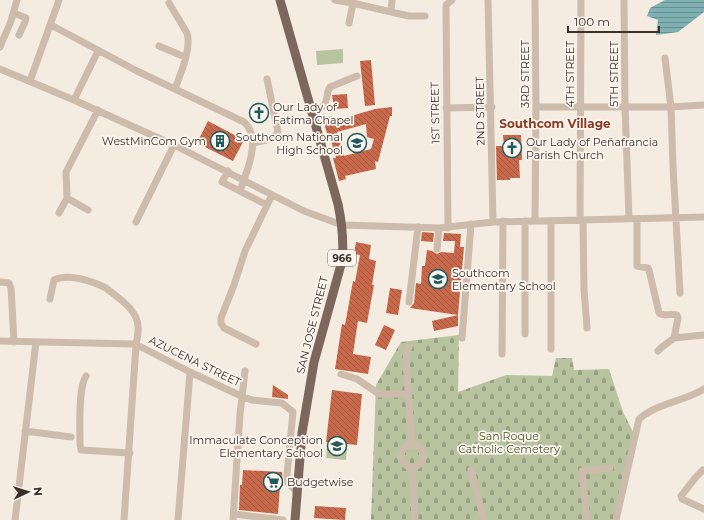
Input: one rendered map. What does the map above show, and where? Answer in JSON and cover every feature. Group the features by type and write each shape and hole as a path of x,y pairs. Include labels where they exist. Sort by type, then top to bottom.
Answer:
{"main road":[{"name":"SAN JOSE STREET","path":"280,0 338,204 342,225 343,249 342,261 314,362 302,433 295,520"}],"street":[{"path":"0,47 14,13 17,0"},
{"path":"30,81 59,0"},
{"path":"335,0 409,16 425,16"},
{"path":"391,12 392,0"},
{"name":"1ST STREET","path":"448,228 446,5 452,0"},
{"name":"2ND STREET","path":"488,0 492,107 493,222"},
{"name":"3RD STREET","path":"535,0 535,221"},
{"name":"4TH STREET","path":"580,0 582,220 587,328"},
{"name":"5TH STREET","path":"624,0 625,106 629,219"},
{"path":"169,3 189,39 175,89"},
{"path":"350,22 353,3"},
{"path":"14,13 26,18 19,35"},
{"path":"51,25 98,51 244,122 251,133 253,144 240,191"},
{"path":"159,46 185,57"},
{"path":"74,100 98,51"},
{"path":"665,58 671,107 680,293"},
{"path":"0,69 98,110 228,171 304,211 342,225 448,228 503,221 637,219 704,216"},
{"path":"312,111 324,106 327,102 327,94 330,87 357,76"},
{"path":"253,144 270,139 278,132 267,79"},
{"path":"536,107 671,107 704,105"},
{"path":"446,108 492,107"},
{"path":"59,213 67,198 66,172 98,110"},
{"path":"136,222 174,145"},
{"path":"228,171 222,182 267,205"},
{"path":"256,344 224,328 220,322 245,251 272,195"},
{"path":"67,198 88,210"},
{"path":"637,219 636,263 639,267 648,268 649,270 659,313 662,315 677,315 678,318 674,338"},
{"path":"502,354 503,221"},
{"path":"525,221 525,334"},
{"path":"551,221 551,349"},
{"path":"462,338 471,224"},
{"path":"409,302 418,228"},
{"path":"437,249 439,228"},
{"path":"50,299 54,280 63,277 88,282 106,288 135,315 138,325 124,520"},
{"path":"0,282 9,283 11,288 14,342"},
{"path":"658,351 662,346 674,338 704,335"},
{"name":"AZUCENA STREET","path":"0,341 136,345 241,396 252,400 282,403 293,412 287,475 288,483 297,492"},
{"path":"15,520 36,342"},
{"path":"409,347 406,360 407,394 412,445"},
{"path":"245,371 241,396 233,517 283,520"},
{"path":"178,520 190,372"},
{"path":"341,374 357,379 379,394 407,394"},
{"path":"86,376 82,391 81,450 130,453"},
{"path":"616,520 638,421 640,418 670,402 693,396 704,389"},
{"path":"25,431 71,437"},
{"path":"412,445 420,449 422,453 420,462 417,466 412,467 407,466 404,463 401,458 401,454 403,449 412,445"},
{"path":"412,467 414,520"},
{"path":"587,520 582,471 610,468"},
{"path":"704,469 681,496 682,499 704,509"},
{"path":"471,470 484,520"}],"green space":[{"path":"343,49 343,63 317,65 316,51"},
{"name":"San Roque Catholic Cemetery","path":"459,335 458,392 506,375 552,376 556,358 572,358 574,370 609,369 623,412 634,434 614,520 371,520 376,385 401,342"},
{"path":"327,446 347,448 346,460 326,458"}],"water":[{"path":"665,0 704,0 704,12 678,32 656,35 658,20 647,16 650,8"}],"building":[{"path":"371,60 375,105 365,106 360,61"},
{"path":"347,94 348,108 334,109 332,95"},
{"name":"Our Lady of Fatima Chapel","path":"253,104 266,106 265,121 251,120"},
{"name":"Southcom National High School","path":"392,107 392,116 390,116 378,162 375,161 376,169 345,176 346,179 339,181 333,158 336,158 323,119 332,116 334,121 375,109","holes":["366,124 367,137 374,139 371,149 344,156 337,132"]},
{"name":"WestMinCom Gym","path":"208,121 244,140 233,161 197,143"},
{"path":"503,135 521,135 522,160 519,160 520,178 497,180 496,146 504,146"},
{"path":"422,232 434,233 433,242 421,241"},
{"path":"444,233 461,234 460,247 464,247 458,315 410,308 414,303 416,283 421,284 422,266 425,266 427,250 437,254 441,252 454,253 455,241 443,241"},
{"path":"356,242 371,245 369,259 376,261 372,285 374,285 367,323 358,321 353,354 371,357 368,374 335,369 342,324 345,325 353,281 355,282 360,255 354,254"},
{"path":"390,288 402,290 398,315 386,313"},
{"path":"458,315 458,326 434,331 432,321"},
{"path":"384,325 395,330 386,350 375,345"},
{"path":"273,385 288,395 288,399 272,397"},
{"path":"332,390 362,394 357,445 326,442"},
{"path":"243,470 282,472 283,486 280,486 278,514 239,510 240,485 242,485"},
{"path":"315,506 346,508 345,520 314,518"}],"place":[{"name":"Our Lady of Fatima Chapel","path":"259,113"},
{"name":"WestMinCom Gym","path":"220,141"},
{"name":"Southcom National High School","path":"357,143"},
{"name":"Our Lady of Peñafrancia Parish Church","path":"512,148"},
{"name":"Southcom Elementary School","path":"438,279"},
{"name":"Immaculate Conception Elementary School","path":"337,446"},
{"name":"Budgetwise","path":"273,482"}],"district":[{"name":"Southcom Village","path":"555,123"}]}
